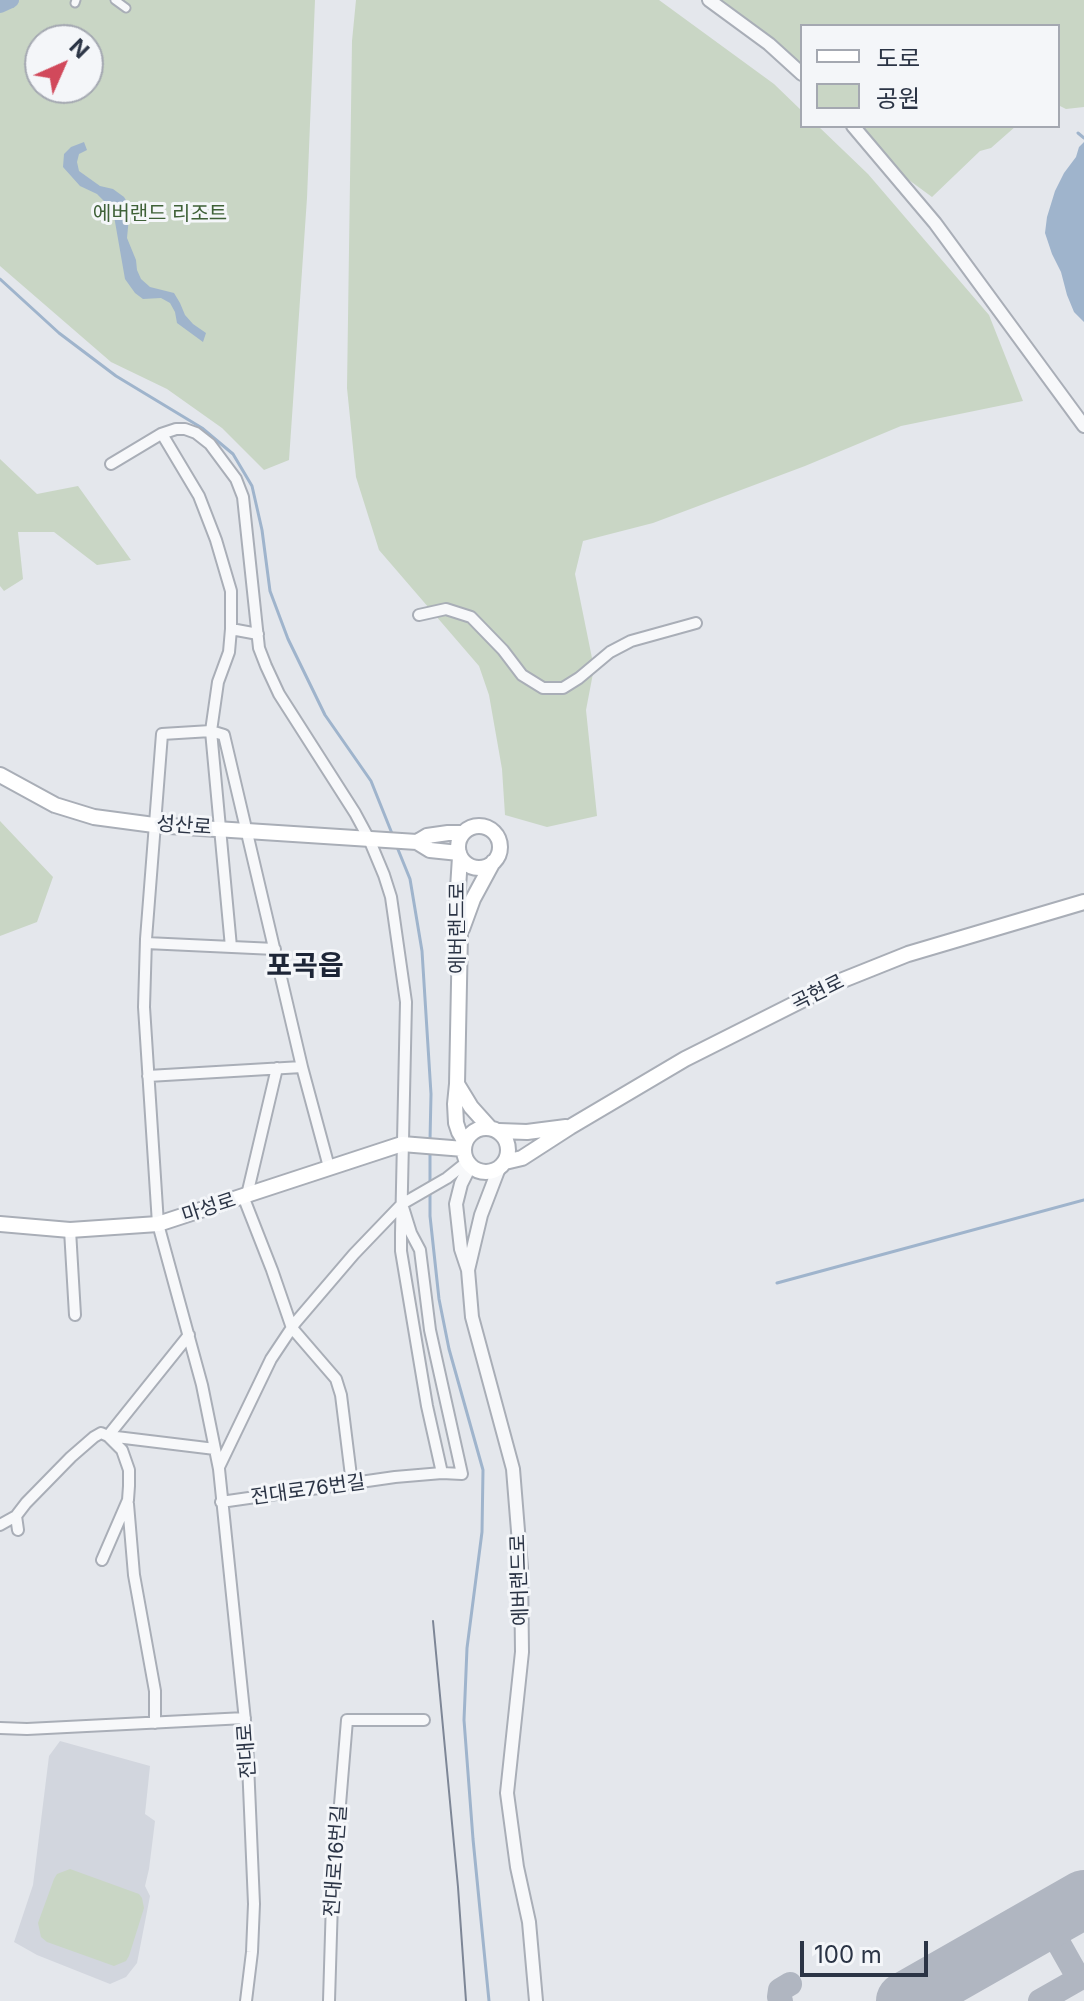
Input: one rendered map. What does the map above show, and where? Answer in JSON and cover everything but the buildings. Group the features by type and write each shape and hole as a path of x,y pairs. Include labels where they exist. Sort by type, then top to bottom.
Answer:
{"main road":[{"name":"성산로","path":"0,775 55,805 94,817 154,825 417,842"},
{"path":"460,933 473,899 500,850 497,836 490,829 475,826 463,833 427,836 417,842 430,850 460,855 472,866 480,868 493,862"},
{"path":"460,855 458,843 463,833"},
{"name":"에버랜드로","path":"460,855 455,1104 456,1123 466,1155"},
{"name":"곡현로","path":"502,1165 522,1158 685,1059 838,982 908,954 1084,902"},
{"path":"406,1144 448,1146 466,1155 484,1172 502,1165 509,1149 508,1142 471,1107 457,1084"},
{"path":"466,1155 472,1132 483,1127 527,1132 570,1127"},
{"name":"마성로","path":"0,1224 70,1230 158,1224 406,1144"}],"street":[{"path":"115,0 126,8"},
{"path":"709,0 769,44 800,72"},
{"path":"855,128 935,223 1084,426"},
{"path":"111,464 162,434 185,429 196,433 216,451 236,479 243,497 259,648 271,678 373,839 391,897 406,1002 406,1144 402,1204 401,1251 427,1406 442,1473 462,1474 430,1330 420,1250 402,1204"},
{"path":"162,434 199,496 231,591 229,652 218,682 211,731 231,947"},
{"path":"419,615 446,609 471,617 522,675 543,688 563,688 610,652 631,641 696,623"},
{"path":"231,629 258,634"},
{"path":"211,731 224,735 302,1067 329,1167"},
{"name":"전대로","path":"211,731 162,734 144,1007 158,1224 202,1385 219,1469 245,1718 254,1874 246,2001"},
{"path":"146,943 275,949"},
{"path":"148,1076 302,1067"},
{"path":"277,1068 245,1196 292,1328 336,1379 341,1395 352,1484"},
{"path":"219,1469 271,1359 292,1328 354,1254 402,1204 447,1178 466,1155"},
{"name":"에버랜드로","path":"466,1155 456,1204 461,1249 468,1270 472,1317 513,1469 515,1491 521,1568 522,1652 507,1793 517,1867 529,1922 536,2001"},
{"path":"468,1270 481,1215 502,1165"},
{"path":"70,1230 75,1315"},
{"path":"108,1436 189,1335"},
{"path":"0,1525 16,1516 83,1445 101,1433 215,1449"},
{"path":"108,1436 122,1450 129,1470 134,1575 155,1691 155,1723"},
{"name":"전대로76번길","path":"221,1502 442,1473"},
{"path":"102,1560 128,1498"},
{"path":"16,1516 18,1530"},
{"path":"0,1728 245,1718"},
{"name":"전대로16번길","path":"329,2001 332,1901 347,1720 424,1720"}],"shaded area":[{"path":"60,1741 150,1766 145,1814 155,1821 145,1886 150,1896 137,1963 126,1977 110,1984 37,1955 14,1942 33,1885 49,1756"}],"green space":[{"name":"에버랜드 리조트","path":"0,0 315,0 307,198 289,460 264,470 222,428 167,389 111,362 0,266"},
{"path":"356,0 659,0 774,84 800,109 800,128 820,128 868,174 989,315 1023,401 901,426 653,523 583,541 575,574 594,668 586,710 597,816 547,827 505,815 502,769 489,695 479,666 379,550 356,477 347,388 352,41"},
{"path":"719,0 1084,0 1084,107 1066,109 1060,106 1060,24 800,24 800,64"},
{"path":"863,128 1014,128 991,148 980,151 932,197 894,169"},
{"path":"0,459 37,494 78,486 131,560 97,565 54,532 18,532 23,579 4,591 0,586"},
{"path":"0,821 53,877 37,922 0,936"},
{"path":"70,1869 139,1894 142,1898 144,1908 126,1961 114,1966 47,1942 41,1937 38,1923 54,1879 57,1874"}],"water":[{"path":"84,142 87,150 79,154 79,171 100,186 113,189 124,197 130,207 127,238 141,279 150,287 174,293 185,315 206,333 203,342 177,323 170,303 161,298 143,299 125,279 114,216 97,194 80,186 63,167 64,154 71,147"},
{"path":"1084,142 1084,322 1074,312 1045,233 1055,191"}],"waterway":[{"path":"0,5 11,0"},
{"path":"1078,133 1084,138"},
{"path":"0,279 59,333 116,376 202,428 233,454 252,486 262,530 270,591 288,639 325,715 371,781 393,836"},
{"path":"397,847 410,879 422,951 431,1094 430,1140"},
{"path":"430,1151 430,1184"},
{"path":"430,1191 439,1299 449,1349 483,1470 482,1532 467,1648 464,1720 489,2001"},
{"path":"777,1283 1084,1200"}],"taxiway":[{"path":"1053,1933 1079,1979"},
{"path":"1040,2001 1084,1976"},
{"path":"781,2001 780,1990 790,1984"}],"runway":[{"path":"905,2001 1084,1899"}],"tram line":[{"path":"433,1621 466,2001"}],"district":[{"name":"포곡읍","path":"305,967"}]}
